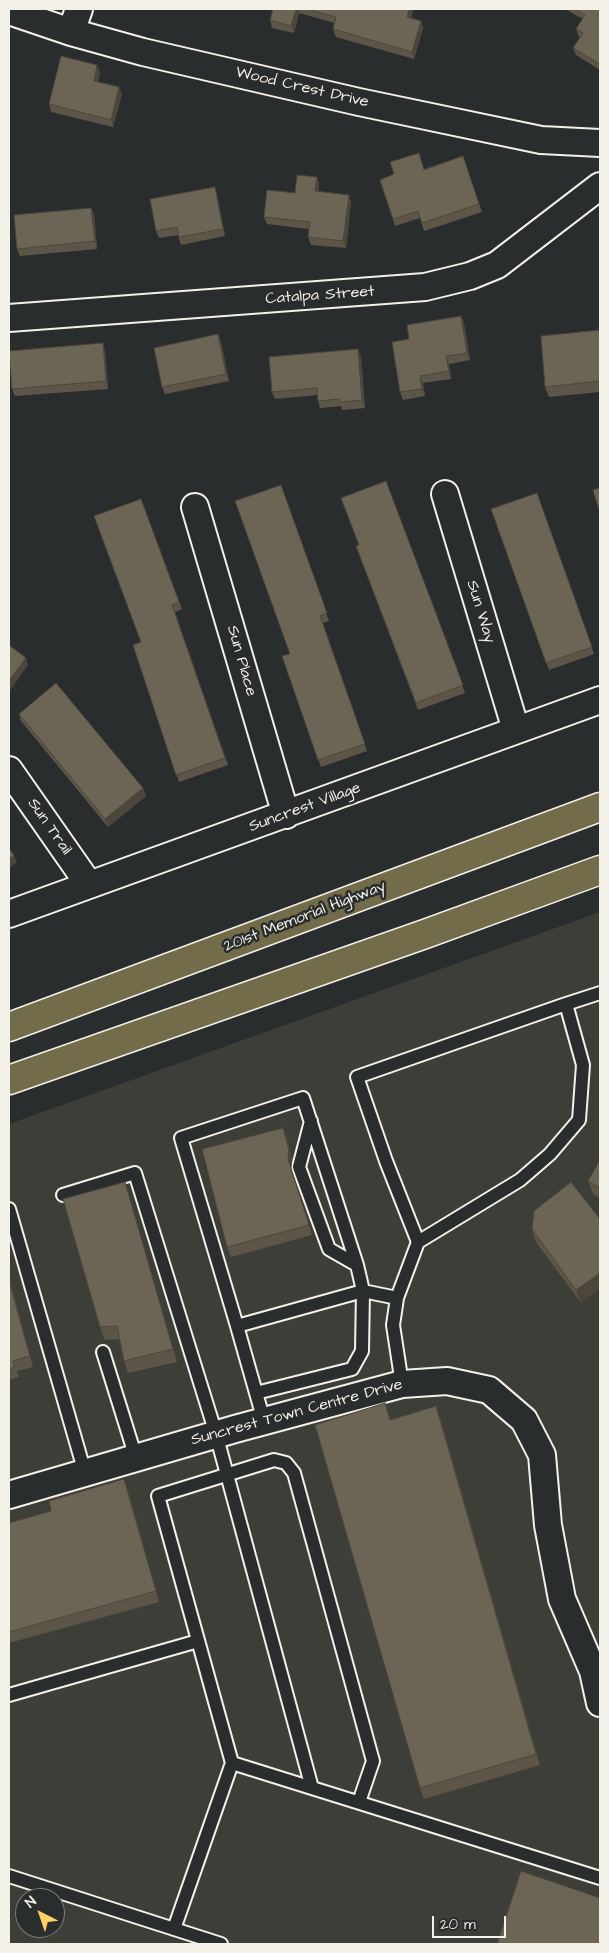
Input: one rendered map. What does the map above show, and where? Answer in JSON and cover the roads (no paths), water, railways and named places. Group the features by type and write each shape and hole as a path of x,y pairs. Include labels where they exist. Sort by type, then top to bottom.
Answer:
{"main road":[{"name":"201st Memorial Highway","path":"9,1027 600,807"},
{"path":"9,1080 425,934 600,870"}],"street":[{"name":"Wood Crest Drive","path":"9,11 75,20 252,77 532,138 600,143"},
{"name":"Catalpa Street","path":"9,318 425,287 470,276 497,265 600,186"},
{"name":"Sun Way","path":"444,494 516,730"},
{"name":"Sun Place","path":"195,507 286,815"},
{"name":"Suncrest Village","path":"9,914 600,700"},
{"name":"Sun Trail","path":"9,770 88,884"},
{"name":"Suncrest Town Centre Drive","path":"9,1495 216,1434 402,1384 446,1381 489,1390 524,1420 542,1455 548,1525 562,1599 593,1671 600,1703"}],"lane":[{"path":"418,1242 386,1161 357,1077 600,993"},
{"path":"402,1384 393,1325 397,1298 418,1242 520,1180 550,1154 579,1120 583,1065 566,1004"},
{"path":"256,1393 352,1369 362,1351 363,1291 357,1266 303,1098 180,1138 238,1326 256,1393 264,1421"},
{"path":"311,1121 299,1168 329,1250 357,1266"},
{"path":"63,1195 135,1173 216,1434 312,1788"},
{"path":"9,1209 85,1473"},
{"path":"238,1326 363,1291 397,1298"},
{"path":"103,1352 136,1458"},
{"path":"174,1929 232,1763 158,1496 274,1460 286,1463 294,1473 373,1761 358,1802"},
{"path":"9,1695 198,1641"},
{"path":"232,1763 600,1878"},
{"path":"9,1876 221,1944"}]}
